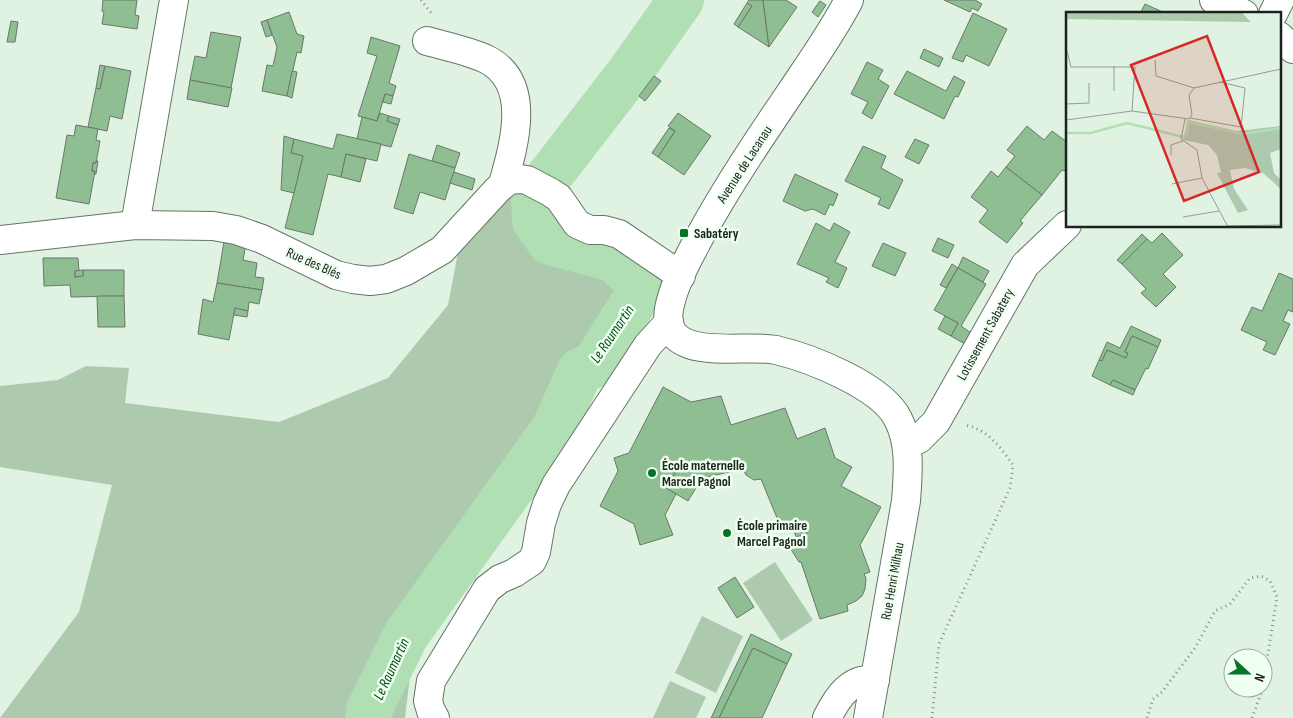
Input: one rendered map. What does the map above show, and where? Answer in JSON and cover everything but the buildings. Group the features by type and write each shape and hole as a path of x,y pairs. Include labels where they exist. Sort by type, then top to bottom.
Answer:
{"street":[{"path":"135,225 174,0"},
{"name":"Avenue de Lacanau","path":"668,322 673,292 708,221 734,177 832,31 849,0"},
{"path":"1214,0 1240,12"},
{"path":"1274,12 1280,0"},
{"path":"1280,37 1293,49"},
{"path":"427,41 485,58 507,76 514,90 516,122 511,156 527,185 564,203 571,218 577,224 590,230 604,230 619,234 681,276"},
{"name":"Rue des Blés","path":"0,240 135,225 213,226 236,230 262,239 336,275 370,281 386,279 406,271 442,250 527,185"},
{"name":"Lotissement Sabatery","path":"907,444 919,439 936,422 1025,264 1066,226"},
{"path":"436,718 431,711 428,701 431,681 487,589 500,579 514,573 532,561 536,552 547,504 556,485 648,344 668,322 678,338 697,347 775,350 832,370 864,386 890,407 898,419 907,444"},
{"name":"Rue Henri Milhau","path":"868,718 906,501 908,473 907,444"},
{"path":"827,718 836,701 855,682 865,679 875,680"}],"path":[{"path":"932,718 939,644 1010,488 1013,465 998,443 972,426 936,422"},
{"path":"1148,718 1153,699 1162,692 1196,648 1216,611 1230,604 1250,578 1261,576 1270,581 1277,597 1269,648"},
{"path":"1252,718 1259,698"}],"green space":[{"path":"509,189 551,211 659,291 411,667 405,718 0,718 79,612 112,485 0,467 0,386 58,380 86,366 129,368 125,403 279,422 388,378 448,305 459,247"},
{"path":"775,562 813,620 781,641 743,583"},
{"path":"702,616 743,636 716,693 675,673"},
{"path":"670,681 706,697 696,718 653,718"}],"waterway":[{"name":"Le Raumartin","path":"368,718 369,710 406,635 554,429 580,371 594,365 643,287 614,259 550,242 535,221 534,196 630,72 681,0"}],"place":[{"name":"Sabatéry","path":"684,233"},
{"name":"École maternelle Marcel Pagnol","path":"652,473"},
{"name":"École primaire Marcel Pagnol","path":"727,533"}]}
